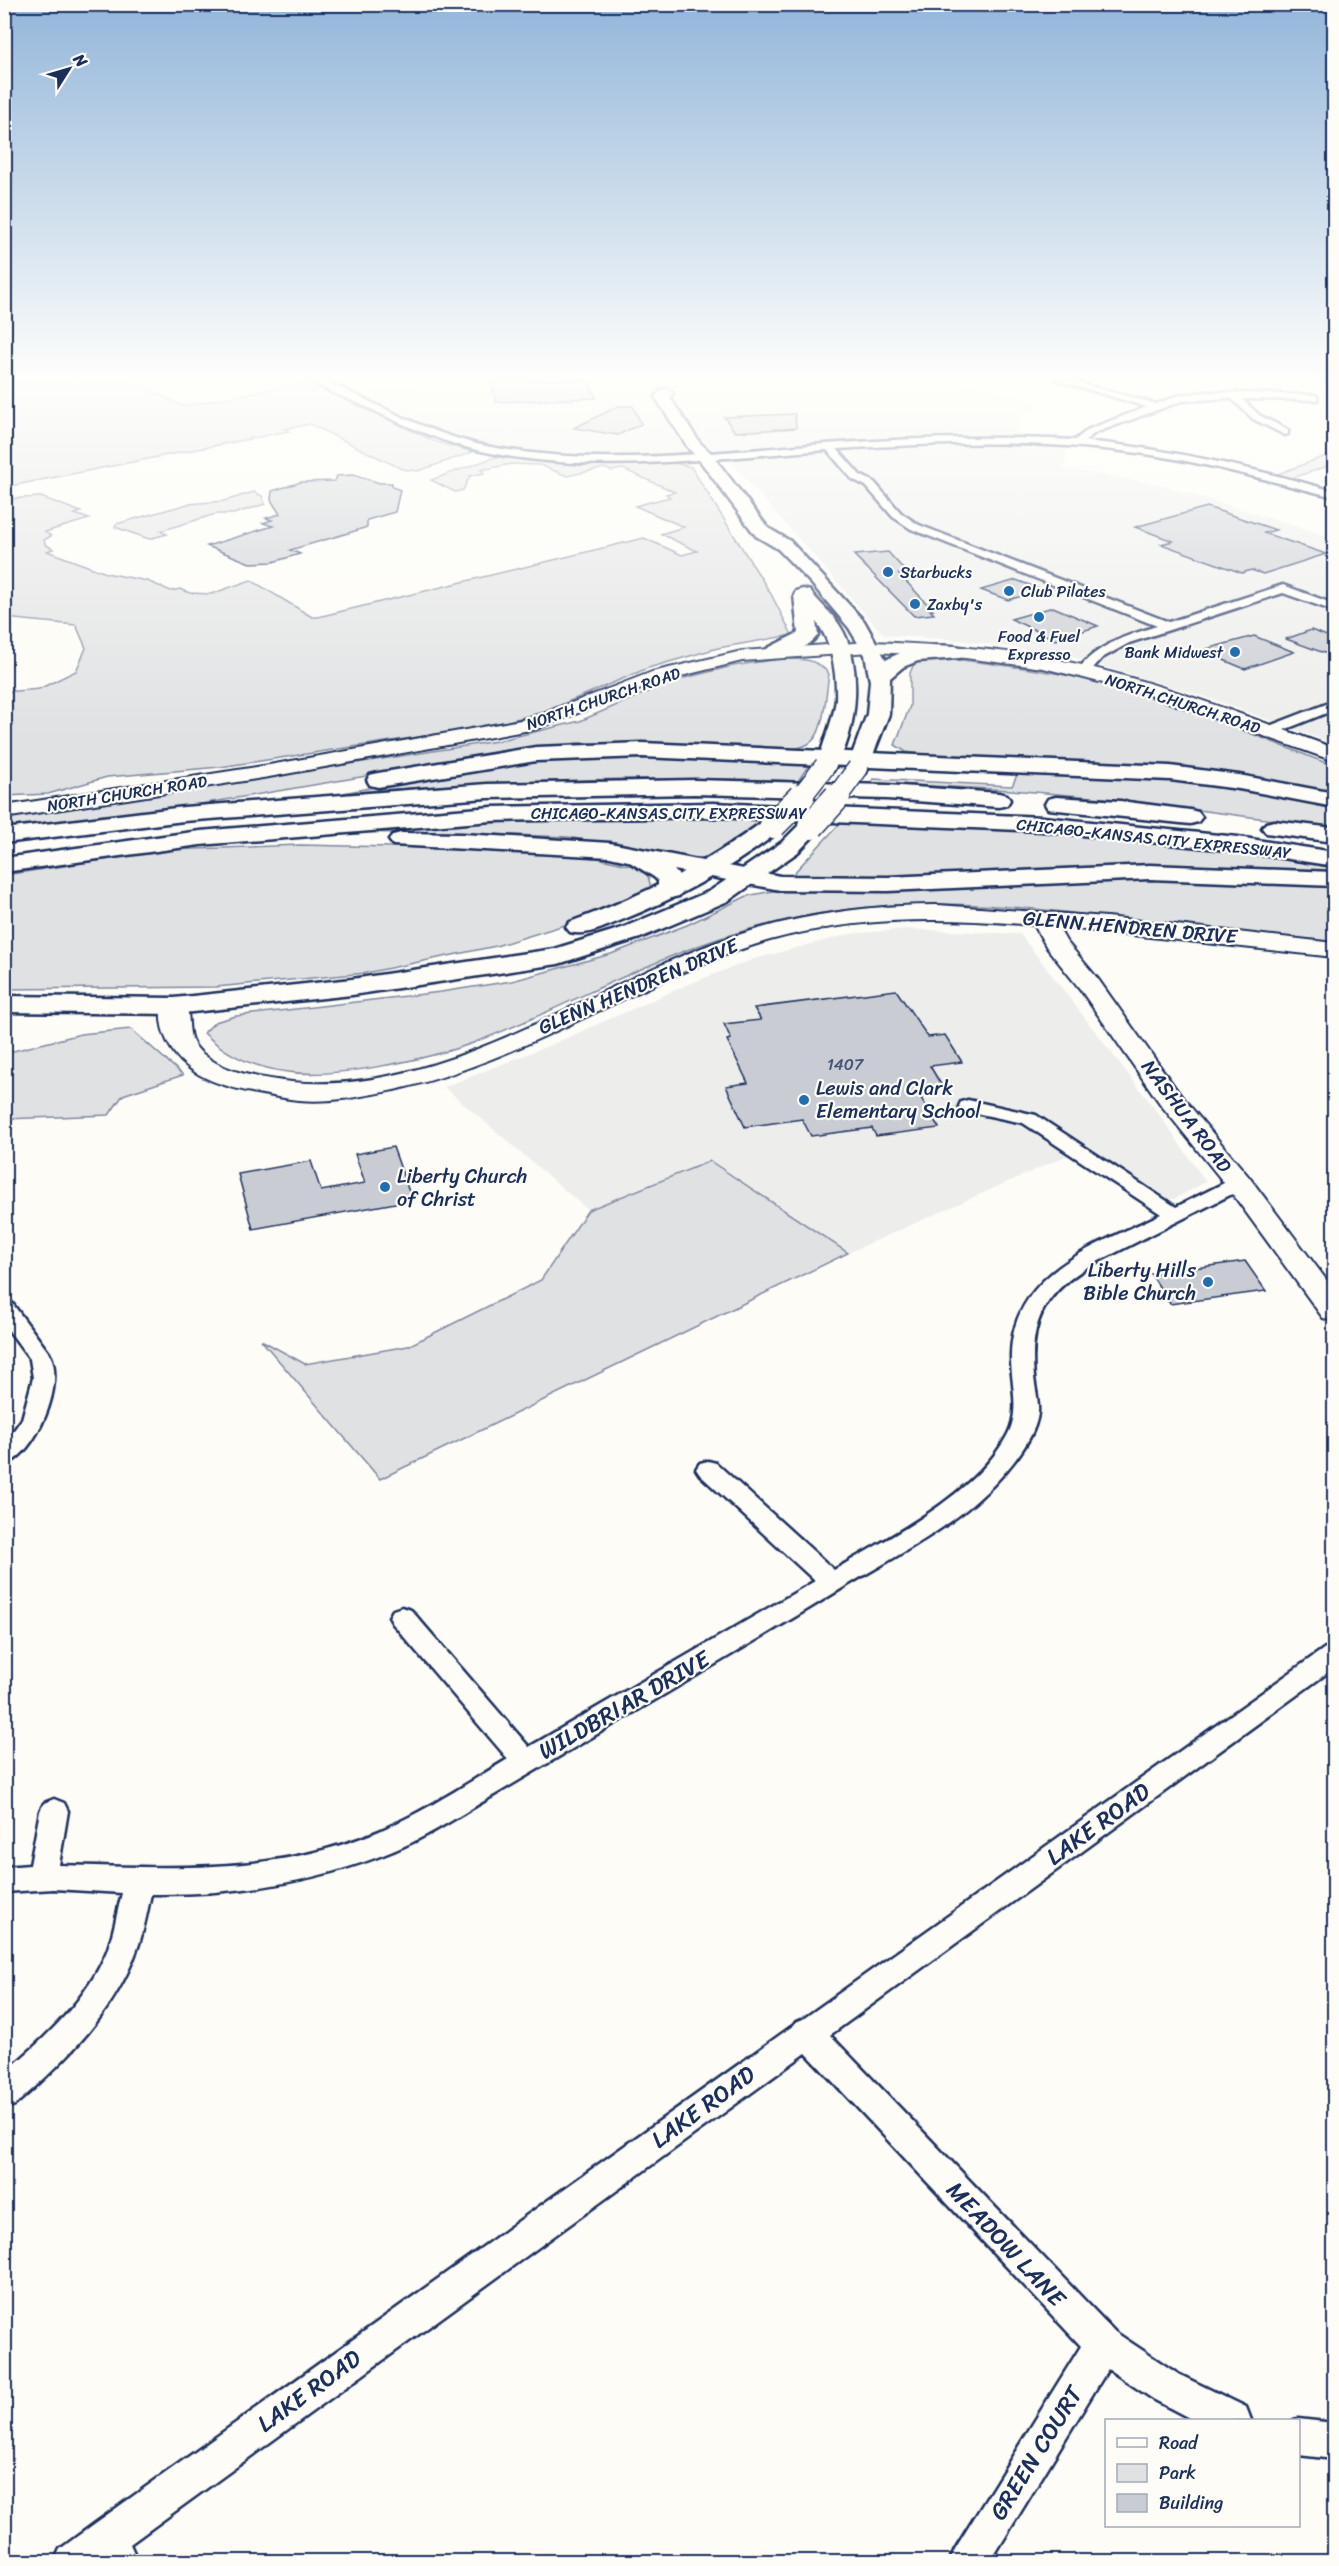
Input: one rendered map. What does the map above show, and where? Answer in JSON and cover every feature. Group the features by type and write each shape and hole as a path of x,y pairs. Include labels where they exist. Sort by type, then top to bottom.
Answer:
{"main road":[{"path":"4,1004 174,1006 352,987 558,956 632,933 719,896 747,878 790,847 811,826 834,801 859,763 878,714 879,677 875,655 857,625 784,545 762,532 738,500"},
{"path":"470,970 512,949 626,910 670,891 707,870 773,825 797,802 827,763 846,699 841,648 831,627 765,546 762,532"},
{"path":"775,651 800,642 808,635 803,595"},
{"path":"879,677 888,666 908,657 959,652"},
{"path":"184,814 536,754 642,750 827,763 1170,773 1239,782 1335,800"},
{"name":"CHICAGO-KANSAS CITY EXPRESSWAY","path":"4,836 184,814 487,790 695,787 887,792 1120,808 1335,835"},
{"name":"CHICAGO-KANSAS CITY EXPRESSWAY","path":"4,865 200,838 492,814 755,810 1042,824 1239,844 1335,859"},
{"path":"200,838 462,841 610,850 780,883 888,884 1150,872 1335,879"},
{"path":"628,854 663,872 670,880 670,891"}],"street":[{"path":"884,500 897,515 915,527 1168,626"},
{"path":"1082,672 1111,646 1282,589 1335,608"},
{"name":"NORTH CHURCH ROAD","path":"4,812 269,771 536,723 659,676 742,656 775,651 841,648 870,647 959,652 1043,663 1156,691 1335,756"},
{"path":"1269,731 1335,705"},
{"name":"GLENN HENDREN DRIVE","path":"174,1006 177,1036 187,1052 220,1075 249,1084 284,1090 330,1091 393,1083 443,1070 708,953 783,930 847,918 890,914 967,913 1223,935 1335,950"},
{"name":"NASHUA ROAD","path":"1042,918 1055,943 1089,984 1170,1099 1239,1183 1335,1311"},
{"path":"968,1106 1029,1119 1175,1215"},
{"name":"WILDBRIAR DRIVE","path":"4,1880 30,1876 139,1881 248,1878 285,1873 340,1860 409,1831 833,1583 956,1507 980,1485 1002,1459 1026,1415 1020,1356 1025,1324 1041,1295 1052,1282 1065,1270 1239,1183"},
{"path":"4,1308 40,1358 44,1378 33,1419 18,1445 4,1457"},
{"path":"708,1469 833,1583"},
{"path":"402,1617 526,1762"},
{"name":"LAKE ROAD","path":"73,2562 113,2549 807,2032 1335,1655"},
{"path":"42,1876 54,1810"},
{"path":"4,2094 49,2053 95,2001 122,1951 139,1881"},
{"name":"MEADOW LANE","path":"807,2032 1103,2344 1143,2374 1186,2400 1229,2419"},
{"name":"GREEN COURT","path":"968,2562 1103,2344"},
{"path":"1300,2437 1335,2441"}],"shaded area":[{"path":"764,500 1210,500 1334,538 1334,744 1215,700 1069,656 959,640 884,635"},
{"name":"Lewis and Clark Elementary School","path":"906,929 1020,934 1158,1113 1206,1182 1174,1199 1159,1199 1082,1149 848,1253 710,1161 588,1210 444,1087 553,1044 689,984 754,959 850,934"}],"green space":[{"path":"5,500 48,500 81,512 75,514 89,519 45,532 51,536 44,540 45,544 53,549 47,551 106,573 147,581 171,591 180,589 190,593 211,594 251,580 312,617 644,538 682,555 697,551 661,534 684,527 635,506 659,500 712,500 771,594 792,635 718,648 648,668 546,711 490,726 220,767 107,777 48,794 5,796 5,692 39,689 76,671 86,648 76,625 5,618"},
{"path":"263,500 265,504 233,514 216,514 160,531 167,534 149,539 115,527 116,524 188,504"},
{"path":"933,657 1051,672 1119,687 1173,704 1334,766 1334,797 1231,777 1133,765 906,752 895,745 910,706 910,673 916,659"},
{"path":"780,659 801,659 813,662 819,664 829,674 821,726 811,742 798,748 779,751 650,744 577,743 508,752 201,804 5,831 5,818 497,741 580,721 673,681 733,666"},
{"path":"635,754 802,762 809,765 798,781 571,780 343,793 516,760"},
{"path":"1018,773 1177,781 1295,796 1334,805 1334,828 1115,799 1011,790 872,783 873,779 1012,786"},
{"path":"666,817 762,821 701,861 568,837 336,832 418,825"},
{"path":"844,819 967,826 1151,843 1334,867 1334,876 1220,868 1098,866 827,879 792,875"},
{"path":"300,845 484,849 597,858 637,867 648,876 651,888 645,896 607,912 496,946 366,973 216,987 5,989 5,875 168,850"},
{"path":"1168,879 1334,887 1334,949 1041,910 940,904 872,907 804,916 716,939 667,958 473,1043 381,1066 330,1073 276,1070 253,1064 232,1054 204,1033 215,1022 236,1016 441,992 512,981 611,954 687,925 747,896 778,890"},
{"path":"131,1029 183,1075 123,1095 109,1115 5,1119 5,1053 81,1034"},
{"path":"710,1161 848,1253 380,1479 261,1340 305,1364 408,1346 541,1280 588,1210"}],"building":[{"path":"271,500 398,500 395,512 367,520 367,527 290,550 300,554 273,562 250,563 207,546 273,526 263,523 272,520 266,518 280,514"},
{"path":"1207,507 1276,530 1264,533 1326,554 1263,574 1251,570 1242,573 1161,544 1173,541 1135,527"},
{"path":"888,552 908,574 899,574 933,610 930,610 934,614 914,616 854,555"},
{"path":"1016,580 1043,590 1008,600 981,590"},
{"path":"1053,607 1098,626 1056,640 1011,619"},
{"path":"1311,630 1335,639 1335,649 1324,653 1286,639"},
{"name":"Bank Midwest","path":"1254,636 1294,652 1245,669 1214,656 1220,654 1206,649"},
{"name":"Lewis and Clark Elementary School","path":"896,990 928,1037 945,1035 962,1062 930,1066 943,1088 917,1091 939,1128 876,1136 872,1128 811,1136 802,1119 745,1127 726,1086 748,1083 727,1040 731,1039 724,1024 761,1020 754,1008"},
{"name":"Liberty Church of Christ","path":"393,1147 412,1200 253,1229 238,1174 311,1161 321,1191 365,1183 355,1154"},
{"name":"Liberty Hills Bible Church","path":"1245,1261 1266,1291 1170,1304 1151,1274"}],"place":[{"name":"Starbucks","path":"888,572"},
{"name":"Club Pilates","path":"1009,591"},
{"name":"Zaxby's","path":"915,604"},
{"name":"Food & Fuel Expresso","path":"1039,617"},
{"name":"Bank Midwest","path":"1235,652"},
{"name":"Lewis and Clark Elementary School","path":"804,1100"},
{"name":"Liberty Church of Christ","path":"385,1187"},
{"name":"Liberty Hills Bible Church","path":"1208,1282"}]}
